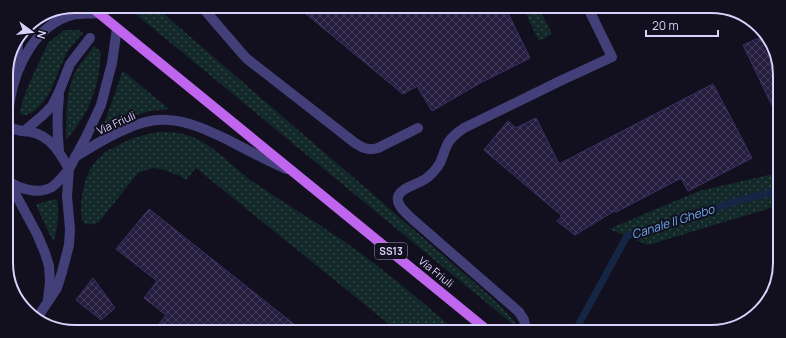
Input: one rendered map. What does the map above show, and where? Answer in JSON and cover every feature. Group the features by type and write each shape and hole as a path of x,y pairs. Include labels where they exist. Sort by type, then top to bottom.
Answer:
{"main road":[{"name":"Via Friuli","path":"99,13 294,174 384,245 481,325"}],"street":[{"path":"13,80 28,51 42,33 56,21 73,15 99,13"},
{"path":"207,13 246,58 363,148 372,150 378,148 418,128"},
{"path":"525,325 519,312 400,207 398,198 399,194 404,189 424,181 436,170 448,143 464,128 612,57 590,13"},
{"name":"Via Friuli","path":"75,157 101,104 112,63 118,28"},
{"path":"24,131 52,106 70,64 90,38"},
{"path":"13,88 17,73 18,52"},
{"path":"58,150 57,116 59,92"},
{"name":"Via Friuli","path":"75,157 108,137 125,129 138,124 168,120 182,122 204,129 294,174"},
{"path":"13,128 44,136 58,150 69,169 69,245 56,288 40,314"},
{"path":"13,184 26,189 47,189 63,177 75,157"},
{"path":"13,190 45,252 49,266 50,282 47,303"}],"green space":[{"path":"134,13 163,13 491,297 516,325 514,325"},
{"path":"525,13 542,13 552,34 539,41"},
{"path":"38,25 29,35 28,35"},
{"path":"64,30 79,30 83,33 68,52 61,64 51,88 44,100 29,114 21,115 20,112 23,99 48,43"},
{"path":"94,46 101,52 96,87 85,114 68,138 66,138 67,107 70,85 77,68"},
{"path":"123,71 169,109 151,111 136,115 102,129 122,72"},
{"path":"161,132 175,132 193,137 203,142 221,155 246,177 369,260 407,289 449,325 390,325 196,168 186,180 180,176 161,169 152,168 138,173 99,222 95,224 84,223 81,210 83,190 88,174 94,164 106,151 126,141 143,135"},
{"path":"773,174 773,207 648,245 609,229 699,191"},
{"path":"55,199 57,200 58,204 58,220 54,240 52,240 36,205"}],"building":[{"path":"305,13 508,13 530,58 480,83 432,111 417,86 403,94"},
{"path":"760,37 765,44 771,59 773,75 773,108 743,45"},
{"path":"713,84 752,158 688,191 681,178 616,212 614,211 575,235 557,221 562,216 484,150 508,121 516,128 536,118 559,164"},
{"path":"149,209 295,325 158,325 166,315 144,298 157,281 116,249"},
{"path":"93,278 115,308 101,320 76,300"}],"waterway":[{"name":"Canale Il Ghebo","path":"578,325 627,236 734,202 773,192"}]}
